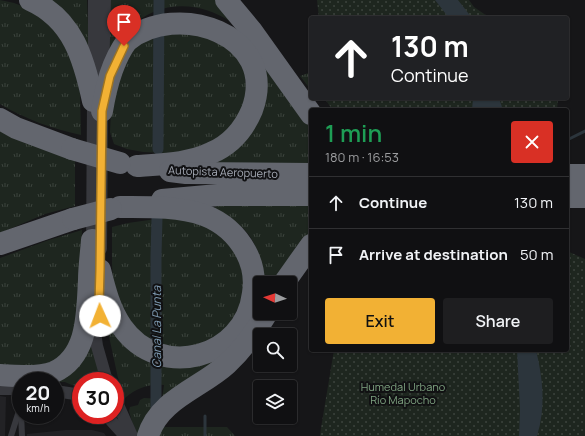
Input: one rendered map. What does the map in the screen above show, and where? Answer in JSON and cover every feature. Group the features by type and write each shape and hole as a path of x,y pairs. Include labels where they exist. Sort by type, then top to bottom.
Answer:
{"highway":[{"path":"30,0 52,13 71,35 76,43 98,106"},
{"path":"226,0 251,30 309,111"},
{"path":"98,106 120,52 133,34 159,19 183,14 214,20 232,32 243,44 251,58 256,77 255,96 250,115 234,138 219,149 202,157 185,161 128,164"},
{"name":"Autopista Aeropuerto","path":"5,121 72,149 128,164 186,173 309,174"},
{"path":"569,175 585,175"},
{"name":"Autopista Aeropuerto","path":"2,244 73,219 116,208 171,199 212,195 309,195"},
{"path":"100,270 108,297 119,322 130,336 157,353 186,357 197,356 215,349 231,338 243,324 250,308 254,289 252,267 249,257 238,240 227,229 214,220 203,215 181,210 153,207 116,208"},
{"path":"0,376 44,374 54,372 62,368 72,358 79,346 87,315 92,240"},
{"path":"289,276 309,248"},
{"path":"148,436 153,423 162,411 173,401 204,382 227,364 249,340 262,320"}],"street":[{"path":"94,0 98,106 99,304 101,326 110,372"},
{"path":"104,372 97,346 93,312 92,240 98,106 105,0"},
{"path":"0,389 12,389"},
{"path":"124,418 132,436"},
{"path":"114,424 124,436"}],"lane":[{"path":"11,436 15,424"},
{"path":"21,424 22,436"}],"shaded area":[{"path":"435,0 458,0 470,16 447,16"},
{"path":"473,100 500,100 502,108 472,108"},
{"path":"517,352 536,352 542,382 542,414 537,436 519,436 520,410"},
{"path":"0,396 6,397 5,436 0,436"},
{"path":"66,430 92,430 104,433 106,436 27,436 27,434"}],"green space":[{"path":"0,0 14,3 35,11 52,24 73,59 80,92 81,135 39,123 0,104"},
{"path":"44,0 87,0 89,51"},
{"path":"109,0 217,0 231,22 205,10 192,7 178,6 165,8 140,19 125,31 111,54 106,31"},
{"path":"317,0 469,0 474,7 487,16 319,16"},
{"path":"181,19 243,56 248,104 221,138 184,152 143,152 127,149 114,144 110,132 111,112 128,47"},
{"path":"255,55 309,126 309,165 214,163 233,147"},
{"path":"309,73 309,87 300,76"},
{"path":"326,100 558,100 557,108 332,108"},
{"path":"0,130 75,160 75,206 45,214 0,233"},
{"path":"309,205 309,241 284,276 263,276 259,258 252,239 238,224 215,211 215,206"},
{"path":"170,217 198,222 219,232 240,256 247,290 222,340 164,352 125,319 113,283 112,227 128,223"},
{"path":"82,230 77,330 63,355 45,366 0,369 0,258 49,240"},
{"name":"Humedal Urbano Río Mapocho","path":"569,252 585,259 585,436 320,436 334,352 569,352"},
{"path":"110,326 148,358 149,363 161,363 223,354 163,403 154,403 153,414 136,436 129,411 130,407 138,405 140,400 144,398 162,399 164,385 143,387 125,398 124,372 117,372 107,327"},
{"path":"88,345 92,345 100,372 72,372 72,385 64,382 64,372"},
{"path":"160,427 227,427 235,436 160,436"}],"waterway":[{"name":"Canal La Punta","path":"158,149 159,0"},
{"path":"569,139 585,131"},
{"name":"Canal La Punta","path":"156,417 157,218"},
{"path":"205,416 205,436"}],"route":[{"path":"100,316 102,111 106,88 110,76 124,46"}]}
